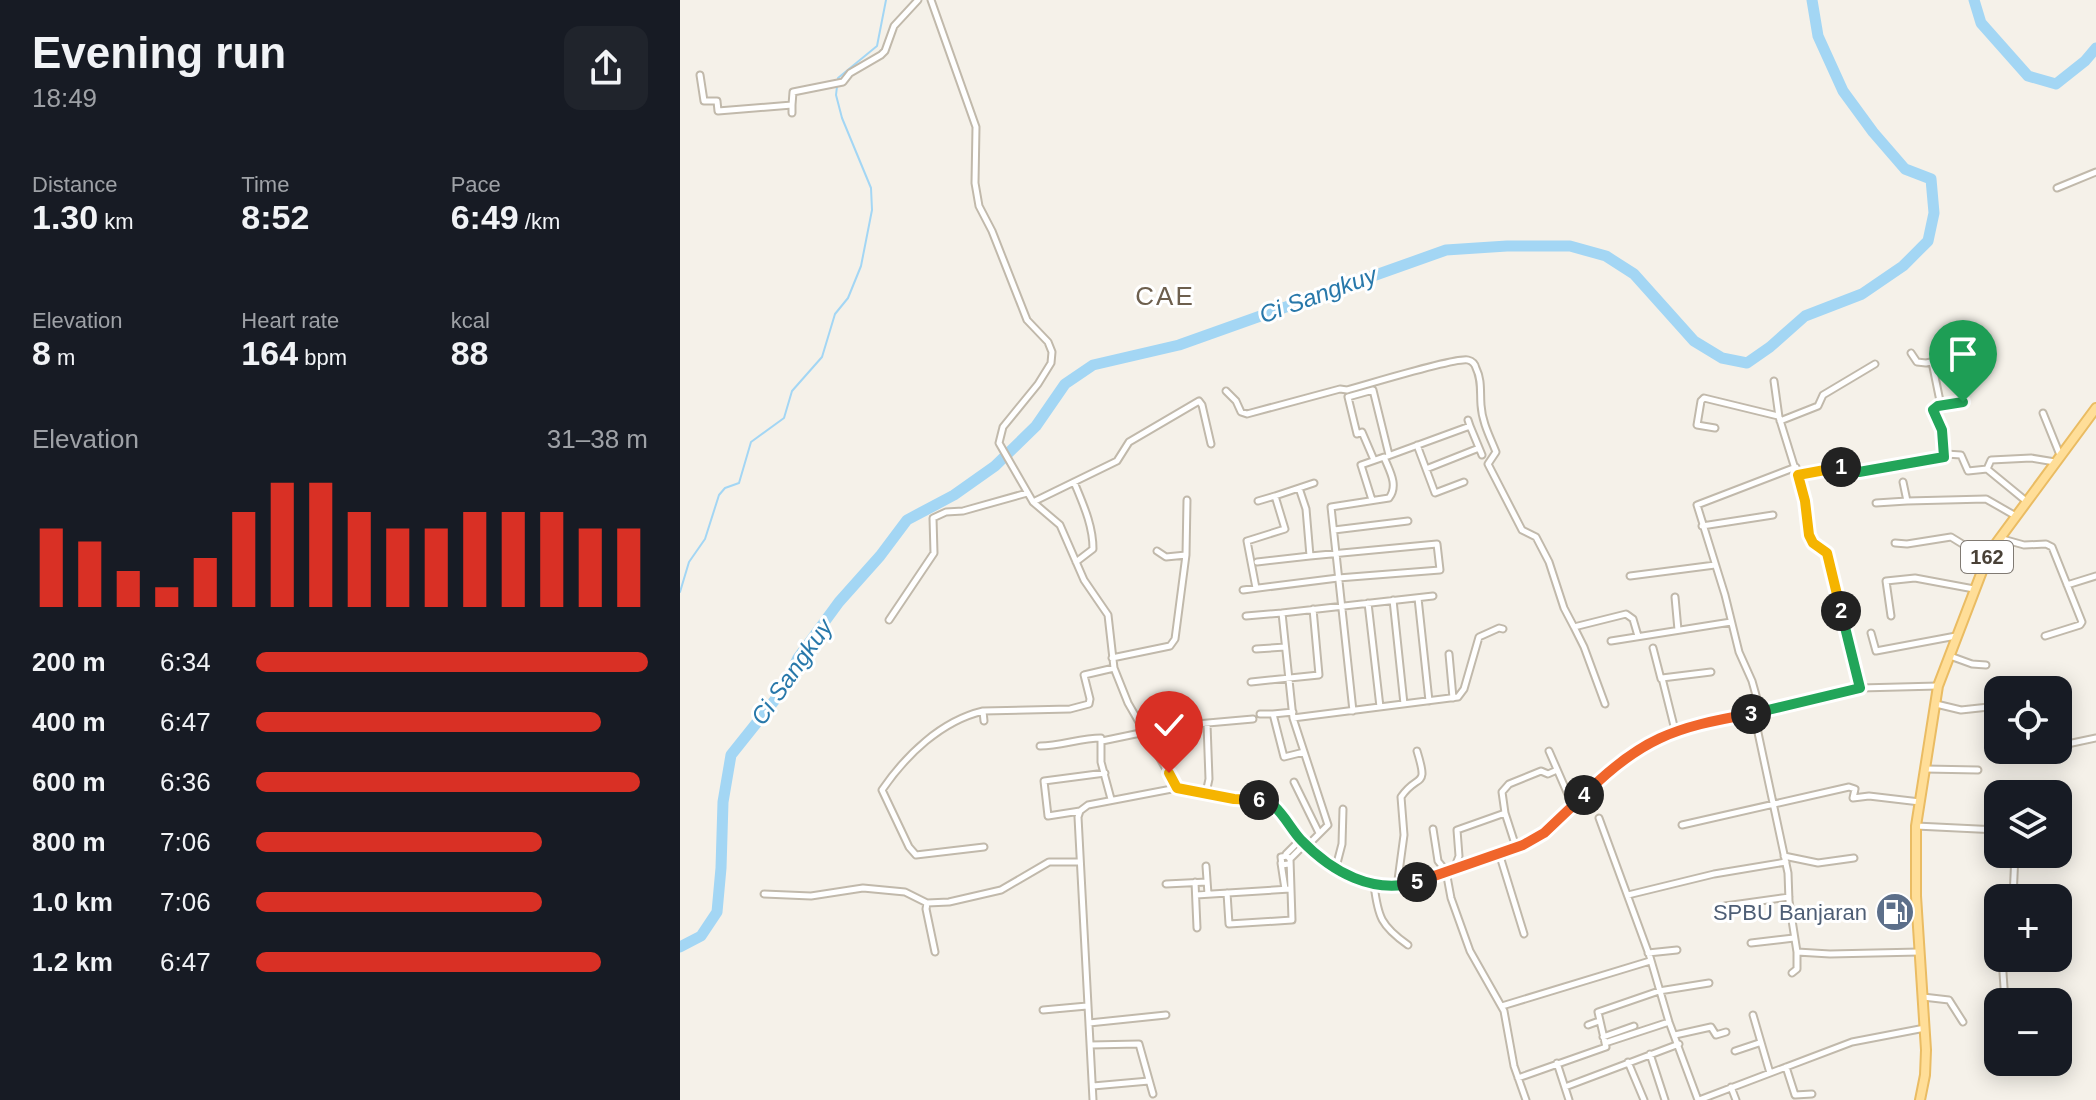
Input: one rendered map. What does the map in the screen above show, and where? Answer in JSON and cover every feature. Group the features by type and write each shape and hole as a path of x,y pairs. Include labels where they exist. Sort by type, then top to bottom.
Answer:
{"main road":[{"name":"162","path":"1920,1100 1925,1075 1925,1028 1915,874 1916,826 1938,686 1989,553 2014,515 2096,408"}],"street":[{"path":"792,113 793,92 843,82 850,73 885,51 891,29 918,0"},
{"path":"931,0 976,127 975,183 979,206 1027,320 1048,342 1052,352 1051,363 1003,427 999,443 1033,502 1060,525 1090,590 1108,615 1114,668 1144,732 1177,788"},
{"path":"700,75 704,101 717,101 718,111 792,105"},
{"path":"2057,188 2096,172"},
{"path":"1911,353 1917,362 1932,362 1986,351"},
{"path":"1946,454 1942,430 1933,410 1963,402 1955,358"},
{"path":"1226,391 1241,412 1247,414 1337,389 1347,390 1471,360 1480,379 1481,406 1496,452 1488,464 1522,530 1536,537 1554,574 1605,704"},
{"path":"1932,362 1941,406"},
{"path":"1715,428 1697,425 1704,398 1780,419 1818,406 1823,395 1875,364"},
{"path":"1774,381 1780,419 1805,501 1809,535 1813,543 1829,557 1860,688"},
{"path":"1353,711 1331,507 1389,498 1394,492 1373,390 1348,397 1357,434 1362,432 1374,460"},
{"path":"1033,502 1117,461 1129,442 1199,401 1211,444"},
{"path":"1987,469 1991,460 2025,457 2057,459 2043,413"},
{"path":"1372,500 1361,465 1469,423 1482,455"},
{"path":"1417,445 1435,493 1464,482"},
{"path":"1426,469 1479,448"},
{"path":"1946,454 1961,455 1966,470 1987,469 2026,501"},
{"path":"1798,475 1850,465 1858,472 1926,462 1943,458 1946,454"},
{"path":"1792,973 1797,969 1797,952 1785,859 1772,804 1752,681 1742,663 1697,508 1699,503 1796,467"},
{"path":"1074,482 1091,527 1093,543 1089,554 1076,562"},
{"path":"1903,482 1907,501"},
{"path":"1258,501 1314,483"},
{"path":"1299,488 1306,509 1310,556"},
{"path":"889,620 934,553 933,518 946,512 963,511 1027,493"},
{"path":"1256,588 1247,541 1285,529 1275,496"},
{"path":"1876,503 1986,499 2014,515"},
{"path":"1112,658 1159,649 1173,643 1186,555 1187,500"},
{"path":"1702,526 1773,515"},
{"path":"1334,530 1408,521"},
{"path":"1895,543 1951,537 1989,553"},
{"path":"1998,538 2015,543 2046,544 2053,549 2081,624 2045,636"},
{"path":"1243,590 1440,570 1437,544 1257,562"},
{"path":"1157,551 1166,557 1186,555"},
{"path":"1630,576 1715,565"},
{"path":"2067,585 2096,576"},
{"path":"1891,616 1886,581 1915,578 1974,589"},
{"path":"1246,616 1433,596"},
{"path":"1675,597 1678,630"},
{"path":"1418,598 1429,701"},
{"path":"1393,600 1404,704"},
{"path":"1368,603 1380,707"},
{"path":"1251,682 1319,675 1313,609"},
{"path":"1282,613 1293,715 1328,825 1288,859 1287,889"},
{"path":"1574,627 1626,614 1633,619 1638,636"},
{"path":"1611,641 1731,622"},
{"path":"1260,714 1353,711 1458,697 1464,689 1479,637 1503,629"},
{"path":"1871,633 1876,651 1957,636"},
{"path":"1256,649 1285,647"},
{"path":"1653,648 1675,730"},
{"path":"1449,654 1453,698"},
{"path":"1949,655 1972,664 1986,665"},
{"path":"984,847 916,855 909,847 882,790 940,729 963,716 983,711 1070,709 1089,704 1084,675 1114,668"},
{"path":"1662,680 1664,676 1711,672"},
{"path":"1105,773 1044,781 1048,816 1080,811 1088,805 1111,799 1177,788 1268,802 1281,812 1305,843 1336,867 1360,882 1397,887 1516,847 1544,833 1618,763 1646,743 1675,730 1860,688 1938,686"},
{"path":"1934,704 1961,710 1984,708"},
{"path":"983,711 984,721"},
{"path":"1273,714 1284,757 1304,752"},
{"path":"1102,741 1174,726 1253,719"},
{"path":"1206,793 1209,779 1207,724"},
{"path":"1040,746 1061,746 1087,738 1101,738 1102,741"},
{"path":"2072,743 2096,738"},
{"path":"1102,741 1100,757 1111,799"},
{"path":"1397,887 1404,835 1401,797 1424,773 1417,751"},
{"path":"1549,751 1573,806"},
{"path":"1924,769 1978,770"},
{"path":"1516,847 1502,792 1506,786 1541,771 1548,774 1557,770"},
{"path":"1294,782 1319,833"},
{"path":"1682,825 1849,787 1855,789 1853,798 1869,796 1920,802"},
{"path":"1336,867 1342,844 1343,809"},
{"path":"1080,811 1079,862 1093,1100"},
{"path":"1454,869 1459,856 1457,830 1505,813"},
{"path":"1599,818 1698,1100 1852,1042 1925,1028"},
{"path":"1916,826 1984,829"},
{"path":"1433,829 1438,861 1446,871 1451,898 1470,951 1502,1006 1526,1100"},
{"path":"1499,853 1524,934"},
{"path":"1227,893 1229,924 1292,920 1281,857 1288,859"},
{"path":"1628,895 1785,859 1812,863 1854,858"},
{"path":"764,894 811,896 863,888 905,892 927,903 949,902 987,895 1012,885 1049,862 1079,862"},
{"path":"1206,866 1208,894"},
{"path":"1195,882 1197,928"},
{"path":"1166,884 1207,882"},
{"path":"1374,885 1379,917 1392,934 1408,945"},
{"path":"1196,895 1287,889"},
{"path":"1725,906 1789,897"},
{"path":"927,903 935,952"},
{"path":"1751,943 1794,938"},
{"path":"1648,953 1677,950"},
{"path":"1797,952 1920,951"},
{"path":"1502,1006 1651,961"},
{"path":"1518,1078 1606,1047 1598,1012 1659,991 1709,983"},
{"path":"1922,997 1949,1000 1963,1022"},
{"path":"1043,1010 1087,1006"},
{"path":"1089,1023 1166,1015"},
{"path":"1753,1015 1770,1073"},
{"path":"1588,1025 1599,1021"},
{"path":"1604,1040 1669,1022"},
{"path":"1604,1040 1634,1026"},
{"path":"1675,1035 1711,1027 1716,1035 1726,1032"},
{"path":"1735,1051 1759,1043"},
{"path":"1090,1045 1140,1044 1153,1094"},
{"path":"1565,1087 1679,1044"},
{"path":"1650,1054 1665,1100"},
{"path":"1628,1062 1644,1100"},
{"path":"1557,1063 1569,1100"},
{"path":"1786,1067 1795,1095 1812,1094"},
{"path":"1093,1086 1149,1081"},
{"path":"1731,1087 1736,1100"}],"waterway":[{"path":"680,592 689,562 705,539 719,495 725,488 739,483 751,442 784,418 792,391 822,357 835,314 848,298 861,266 872,210 871,188 842,118 836,95 838,78 877,46 886,0"},
{"name":"Ci Sangkuy","path":"680,947 701,936 717,912 723,802 731,755 782,691 798,658 839,602 907,520 954,495 995,466 1036,426 1065,384 1093,365 1179,345 1446,250 1507,246 1570,246 1606,256 1634,274 1694,341 1722,358 1747,363 1805,316 1862,294 1903,266 1928,241 1934,213 1931,179 1905,169 1843,91 1818,36 1812,0"},
{"name":"Ci Sangkuy","path":"1974,0 1981,23 2028,76 2056,84 2096,48"}],"place":[{"name":"SPBU Banjaran","path":"1895,912"}],"district":[{"name":"CAE","path":"1165,296"}],"route":[{"path":"1169,773 1177,788 1268,802 1281,812 1300,839 1351,877 1360,882 1397,887 1428,879 1534,839 1618,763 1661,736 1707,721 1761,713 1860,688 1829,557 1813,543 1809,535 1798,475 1850,465 1859,472 1944,457 1942,430 1933,410 1938,406 1963,402"}]}
